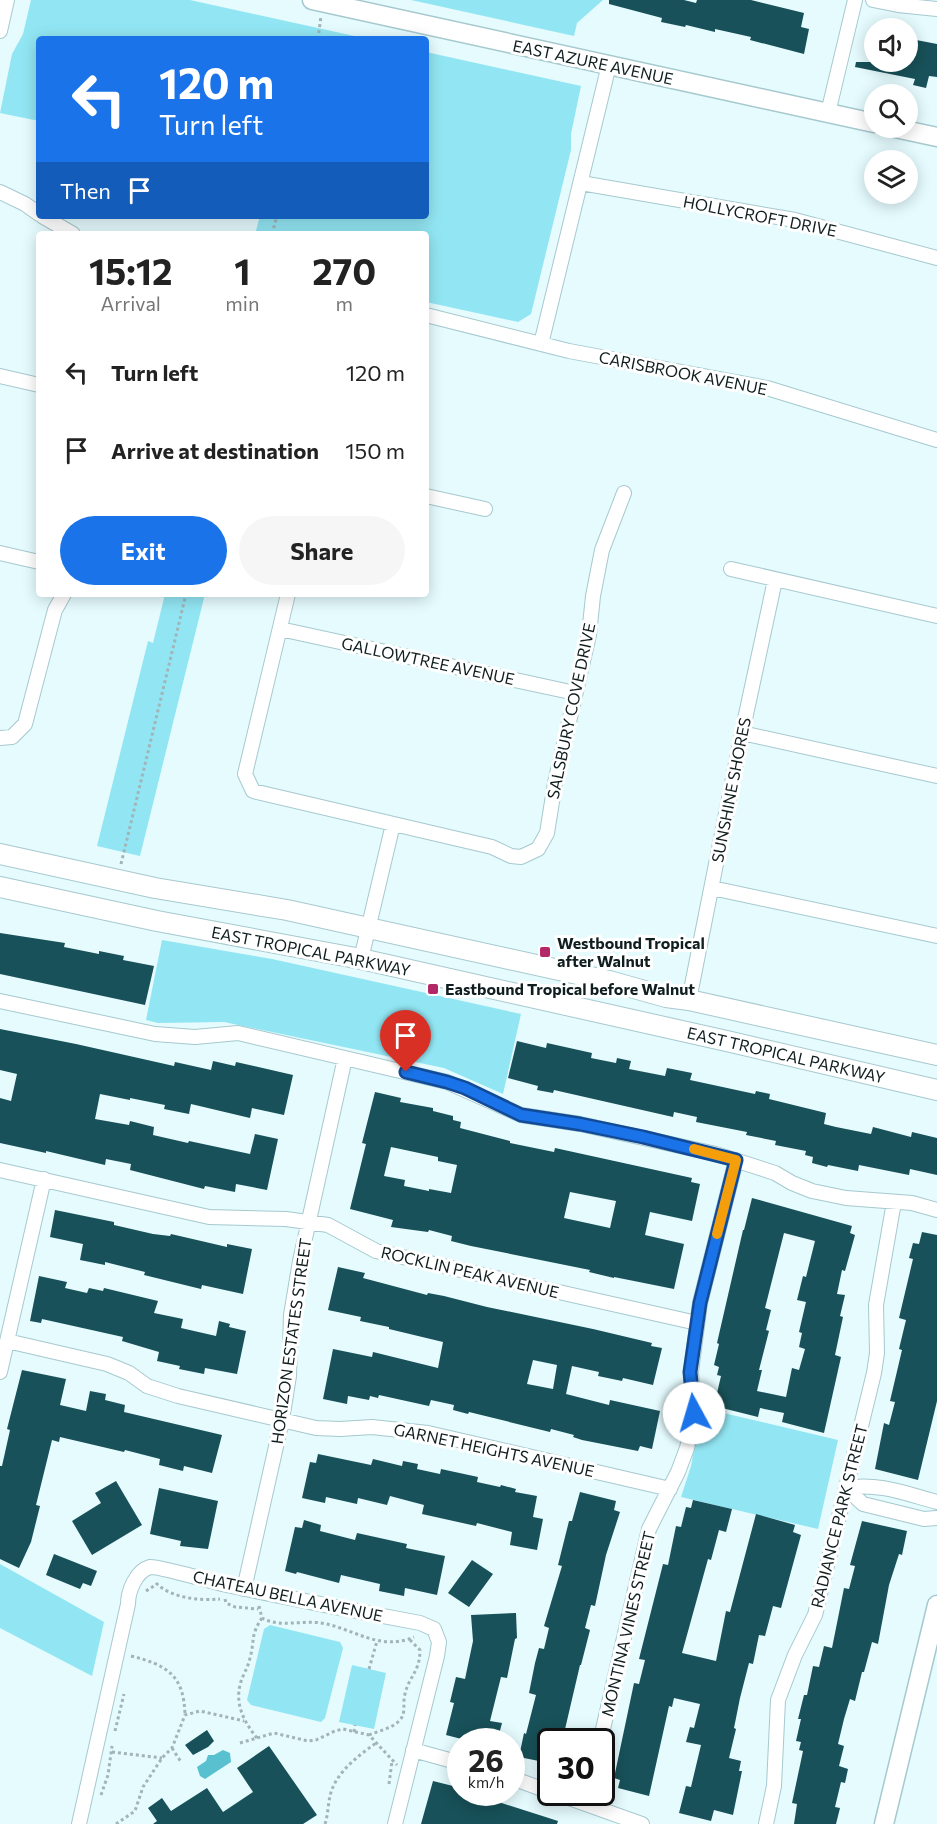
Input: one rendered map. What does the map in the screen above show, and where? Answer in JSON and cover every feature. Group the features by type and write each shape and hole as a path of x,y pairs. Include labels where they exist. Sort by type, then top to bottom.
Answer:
{"main road":[{"name":"EAST TROPICAL PARKWAY","path":"0,854 155,888 287,910 609,981 666,997 689,1000 937,1055"},
{"name":"EAST TROPICAL PARKWAY","path":"0,887 157,921 361,959 937,1090"}],"street":[{"path":"0,31 7,0"},
{"path":"828,113 855,0"},
{"path":"873,0 937,9"},
{"name":"EAST AZURE AVENUE","path":"318,1 864,121"},
{"path":"541,344 609,65"},
{"path":"918,133 937,137"},
{"name":"HOLLYCROFT DRIVE","path":"581,183 795,220 937,258"},
{"path":"0,192 36,212"},
{"path":"47,219 68,231"},
{"name":"CARISBROOK AVENUE","path":"429,316 599,357 767,388 937,440"},
{"path":"0,376 36,384"},
{"name":"SALSBURY COVE DRIVE","path":"393,824 492,847 511,856 521,857 538,849 547,833 555,783 589,635 602,550 624,493"},
{"path":"429,497 485,509"},
{"path":"0,553 36,561"},
{"path":"730,569 937,616"},
{"name":"SUNSHINE SHORES","path":"689,1000 775,580"},
{"path":"0,738 12,737 25,724 55,610 62,597"},
{"path":"287,597 245,774 249,787 258,794 290,799 393,824 361,959"},
{"name":"GALLOWTREE AVENUE","path":"280,629 575,693"},
{"path":"742,733 937,776"},
{"path":"712,888 937,936"},
{"path":"0,1001 155,1034 195,1037 238,1033 447,1082 521,1115 653,1139 736,1160 775,1173 812,1191 846,1198 912,1203 937,1210"},
{"name":"HORIZON ESTATES STREET","path":"244,1589 282,1420 289,1376 291,1315 308,1222 345,1058"},
{"name":"MONTINA VINES STREET","path":"603,1728 649,1529 678,1472 687,1448 694,1413 690,1372 700,1303 736,1160"},
{"name":"ROCKLIN PEAK AVENUE","path":"0,1170 209,1217 286,1218 328,1225 376,1251 697,1323"},
{"path":"0,1372 44,1179"},
{"name":"RADIANCE PARK STREET","path":"766,1824 774,1786 778,1700 795,1655 814,1616 876,1363 878,1333 876,1305 894,1202"},
{"name":"GARNET HEIGHTS AVENUE","path":"7,1341 107,1364 129,1373 147,1386 178,1396 316,1428 372,1427 428,1433 670,1489"},
{"path":"846,1488 863,1485 879,1487 937,1502"},
{"path":"846,1488 863,1504 924,1519 937,1518"},
{"name":"CHATEAU BELLA AVENUE","path":"142,1571 151,1567 159,1567 244,1589 420,1623 434,1629"},
{"path":"79,1824 128,1604 128,1592 142,1571"},
{"path":"884,1824 937,1605"},
{"path":"395,1824 437,1656 439,1642 434,1629"},
{"path":"413,1750 447,1759"},
{"path":"601,1806 642,1824"}],"path":[{"path":"318,1 318,36"},
{"path":"117,879 185,597"},
{"path":"142,1571 163,1590 176,1595 211,1600 225,1598"},
{"path":"261,1592 258,1609 262,1618 278,1624 309,1621 324,1623 376,1641 392,1642 409,1639 434,1629"},
{"path":"257,1738 244,1721 240,1686 249,1661 253,1635 262,1618"},
{"path":"240,1743 274,1733 308,1741 343,1729 369,1735 394,1725 405,1712 404,1696 420,1659 420,1650 409,1639"},
{"path":"369,1669 376,1641"},
{"path":"116,1824 135,1811 143,1787 162,1758 172,1748 185,1715 181,1684 171,1672 161,1666 131,1656"},
{"path":"185,1715 200,1711 244,1721"},
{"path":"354,1732 355,1725"},
{"path":"369,1735 407,1774"},
{"path":"325,1824 330,1794 340,1776 359,1755 376,1743"},
{"path":"172,1748 181,1762"},
{"path":"112,1752 162,1758"}],"shaded area":[{"path":"31,0 190,0 354,36 36,36 36,120 0,113 12,54 23,34"},
{"path":"411,0 603,0 577,23 574,36"},
{"path":"429,53 581,86 571,134 571,150 531,314 518,322 429,303 429,231 256,231 259,219 429,219"},
{"path":"164,597 204,597 140,856 97,846 148,641 153,643"},
{"path":"162,940 272,959 521,1014 503,1094 444,1068 224,1022 158,1023 146,1020"},
{"path":"702,1408 838,1440 818,1529 681,1497 691,1466"},
{"path":"0,1564 104,1622 92,1676 0,1628"},
{"path":"270,1625 340,1642 343,1648 325,1718 321,1722 251,1705 247,1700 264,1629"},
{"path":"352,1665 386,1673 374,1729 339,1722"},
{"path":"223,1750 230,1753 231,1762 205,1779 200,1776 197,1767 206,1761 208,1755 214,1755"}],"building":[{"path":"609,0 684,0 696,3 697,0 751,0 804,13 801,27 809,29 804,54 750,40 751,37 715,29 715,32 661,22 662,18 609,4"},
{"path":"918,40 937,44 937,77 929,76 926,88 913,84 915,79 880,72 918,72"},
{"path":"856,62 864,62 864,69 855,67"},
{"path":"0,933 65,943 64,947 124,956 123,960 154,966 145,1005 0,974"},
{"path":"0,1029 174,1066 175,1062 211,1070 213,1061 235,1066 236,1062 293,1075 284,1115 252,1108 250,1118 191,1104 189,1114 164,1109 165,1105 100,1094 95,1119 129,1125 130,1121 154,1127 153,1135 250,1154 255,1134 278,1139 267,1190 236,1184 235,1192 205,1186 204,1189 130,1170 131,1164 106,1159 105,1165 0,1143 0,1098 11,1101 17,1074 0,1070"},
{"path":"517,1041 546,1048 547,1043 592,1053 591,1058 616,1063 617,1058 631,1061 629,1069 665,1076 667,1068 692,1073 690,1080 755,1094 756,1091 770,1094 769,1099 826,1113 824,1124 836,1127 871,1134 873,1127 911,1137 912,1132 937,1138 937,1175 910,1169 909,1175 859,1165 858,1171 828,1165 827,1167 812,1163 813,1157 805,1155 806,1151 775,1145 776,1141 746,1135 747,1132 696,1122 697,1117 674,1112 673,1117 554,1090 553,1093 537,1090 538,1086 508,1078"},
{"path":"375,1092 401,1098 400,1102 433,1108 433,1111 453,1116 453,1120 461,1122 460,1128 510,1141 510,1143 554,1152 555,1148 692,1178 691,1182 700,1184 692,1221 650,1212 645,1235 684,1244 674,1289 471,1246 451,1241 452,1236 429,1230 428,1232 391,1227 393,1220 350,1209 366,1144 362,1143","holes":["391,1147 438,1157 438,1161 457,1165 451,1193 404,1186 405,1180 384,1176","570,1192 616,1201 610,1228 564,1218"]},
{"path":"752,1198 852,1226 850,1233 855,1235 845,1271 842,1270 837,1294 845,1295 835,1355 841,1357 824,1433 782,1422 784,1413 760,1408 758,1417 714,1406 721,1376 717,1375 719,1367 714,1365 719,1344 717,1343","holes":["784,1233 815,1241 806,1277 803,1276 797,1300 806,1302 799,1332 802,1333 799,1347 805,1349 799,1370 792,1368 786,1397 757,1391 762,1370 759,1370 769,1331 766,1330 771,1310 765,1308"]},
{"path":"55,1210 114,1222 114,1225 153,1234 170,1236 171,1234 227,1247 227,1244 252,1249 243,1294 202,1285 201,1289 144,1275 145,1272 105,1262 105,1265 80,1260 83,1244 50,1237"},
{"path":"922,1232 937,1235 937,1401 918,1480 875,1469 884,1423 889,1425 895,1402 890,1401 902,1350 899,1349 906,1320 899,1318 913,1259 909,1258 913,1243 919,1244"},
{"path":"338,1267 365,1273 363,1278 427,1295 428,1293 444,1296 652,1343 651,1346 662,1348 653,1385 623,1378 622,1381 598,1376 599,1372 572,1366 566,1394 609,1405 610,1400 660,1411 652,1449 640,1446 638,1451 582,1440 573,1437 574,1435 551,1429 550,1432 469,1412 468,1414 453,1410 454,1405 431,1400 429,1406 379,1395 378,1398 370,1396 369,1400 348,1396 347,1404 323,1399 333,1349 372,1357 373,1352 438,1368 443,1342 360,1321 361,1317 328,1310","holes":["533,1360 557,1365 553,1389 527,1384"]},
{"path":"39,1276 67,1282 65,1288 87,1293 89,1288 103,1291 104,1288 158,1301 154,1313 183,1319 181,1328 216,1336 219,1321 230,1324 229,1327 246,1331 237,1374 205,1368 204,1374 179,1369 180,1366 157,1361 159,1352 122,1341 123,1337 42,1319 41,1323 30,1321"},
{"path":"22,1370 66,1379 60,1405 86,1411 90,1391 106,1394 105,1400 125,1405 124,1412 222,1435 212,1473 184,1466 183,1471 159,1465 160,1459 125,1450 124,1452 60,1437 59,1442 52,1440 36,1505 40,1506 31,1542 19,1568 0,1559 0,1466 2,1466 10,1430 7,1429"},
{"path":"318,1454 371,1465 373,1459 402,1466 403,1461 418,1464 417,1469 440,1474 441,1469 478,1477 477,1482 500,1487 501,1485 516,1489 515,1492 537,1496 533,1517 543,1519 537,1550 510,1545 512,1532 477,1523 476,1526 422,1514 424,1505 390,1496 387,1505 358,1498 357,1504 326,1497 325,1503 302,1498 310,1462 316,1463"},
{"path":"116,1481 142,1525 92,1555 72,1521 101,1503 95,1493"},
{"path":"159,1488 218,1501 208,1549 180,1546 181,1541 150,1534"},
{"path":"580,1492 616,1501 614,1510 620,1512 606,1555 595,1606 591,1605 585,1628 590,1630 565,1728 537,1728 537,1761 525,1758 525,1734 536,1695 529,1693 539,1648 544,1649 549,1628 544,1626 562,1566 558,1565 569,1521 572,1521"},
{"path":"693,1500 732,1509 726,1532 719,1530 711,1560 708,1559 682,1653 716,1661 726,1611 730,1612 756,1514 795,1525 793,1532 801,1535 781,1608 773,1606 765,1636 759,1635 753,1664 749,1663 740,1698 729,1758 741,1761 739,1771 742,1771 733,1815 714,1810 711,1821 679,1813 686,1786 691,1787 701,1745 686,1742 690,1727 694,1728 700,1704 674,1698 672,1707 669,1706 649,1796 618,1788 620,1780 615,1778 634,1683 639,1684 645,1660 639,1659 663,1564 668,1565 676,1526 681,1527 686,1507 691,1508"},
{"path":"304,1520 321,1525 320,1531 355,1540 357,1533 407,1544 406,1548 445,1556 437,1595 405,1588 404,1596 379,1591 380,1584 341,1575 339,1583 285,1571 295,1527 302,1528"},
{"path":"862,1521 907,1531 902,1555 899,1554 889,1585 878,1644 872,1642 855,1701 850,1699 844,1719 838,1744 844,1746 839,1766 848,1769 845,1783 841,1782 835,1807 840,1808 836,1824 794,1824 797,1804 792,1803 803,1751 799,1750 801,1742 796,1741 801,1719 798,1719 804,1695 807,1695 813,1666 819,1667 824,1646 832,1648 844,1588 849,1589 855,1566 850,1565"},
{"path":"54,1554 97,1571 91,1586 83,1583 80,1589 46,1575"},
{"path":"472,1560 493,1574 469,1607 448,1593"},
{"path":"516,1613 517,1638 507,1678 501,1677 490,1721 502,1723 501,1728 448,1728 454,1703 450,1702 456,1677 465,1679 473,1641 471,1615"},
{"path":"207,1730 214,1741 193,1755 185,1745"},
{"path":"269,1746 317,1815 303,1824 153,1824 157,1821 148,1808 162,1798 171,1811 207,1788 223,1812 253,1792 237,1768"},
{"path":"433,1781 447,1784 447,1806 511,1806 558,1821 557,1824 421,1824"}],"slow traffic":[{"path":"694,1149 736,1160 717,1234"}],"place":[{"name":"Westbound Tropical after Walnut","path":"545,952"},
{"name":"Eastbound Tropical before Walnut","path":"433,989"}],"route":[{"path":"406,1072 465,1088 521,1115 643,1137 736,1160 700,1303 690,1372 694,1413"}]}
